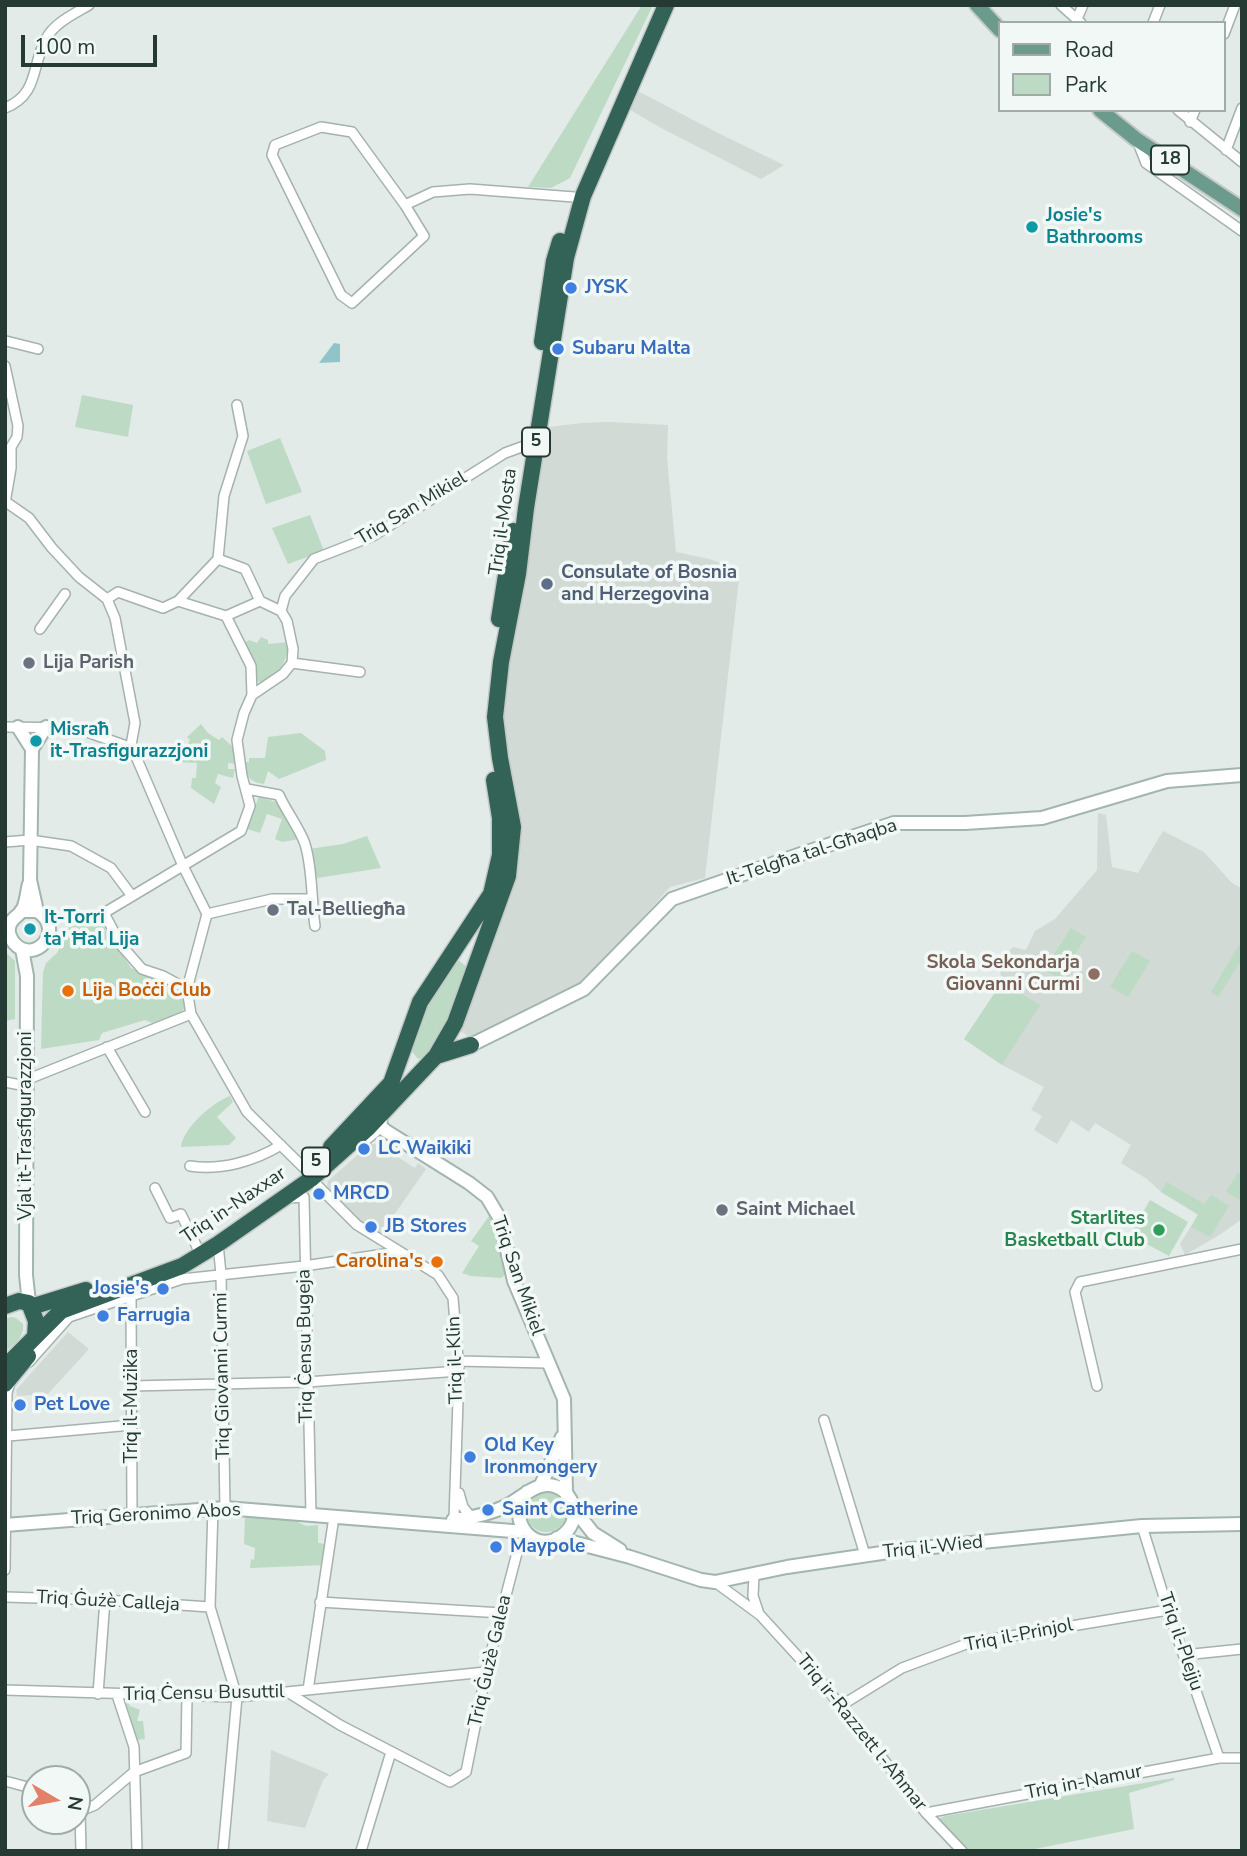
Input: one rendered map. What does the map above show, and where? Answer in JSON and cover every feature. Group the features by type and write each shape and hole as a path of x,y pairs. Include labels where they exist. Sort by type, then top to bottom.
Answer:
{"highway":[{"name":"Triq il-Mosta","path":"496,894 500,818 485,716 554,261 573,197 656,5"},
{"name":"Triq il-Mosta","path":"496,894 508,876 513,827 495,717 501,662 518,574 566,258 583,196 666,5"},
{"name":"Triq in-Naxxar","path":"6,1306 19,1301 30,1305 143,1272 198,1249 312,1178 391,1083 420,1002 496,894"},
{"name":"Triq in-Naxxar","path":"7,1366 61,1311 182,1266 285,1198 378,1126 432,1060 455,1023 478,961 496,894"},
{"path":"452,953 469,950 478,961"},
{"path":"455,1023 461,1040 471,1045"},
{"path":"403,1054 404,1062 416,1068 471,1045"},
{"path":"5,1384 65,1314 81,1302"},
{"path":"30,1305 36,1321 35,1338"}],"main road":[{"path":"977,5 998,28"},
{"name":"18","path":"1102,112 1136,139 1242,209"}],"street":[{"path":"5,108 13,105 32,86 35,67 46,37 65,18 89,5"},
{"path":"1061,5 1079,21 1083,5"},
{"path":"1226,29 1235,5"},
{"path":"1226,150 1242,108"},
{"path":"1180,112 1242,162"},
{"path":"1191,122 1194,112"},
{"path":"321,127 352,132 405,205 424,236 352,303 341,295 272,155 275,145 321,127"},
{"path":"1136,139 1146,163 1242,230"},
{"path":"405,205 432,192 470,189 573,197"},
{"path":"5,336 6,342 38,349"},
{"path":"5,366 18,426 17,437 8,444 11,468 6,503 29,518 79,577 107,599 115,618 135,723 132,748 183,866 207,914 187,989 191,1014 26,1083 5,1082"},
{"path":"107,599 118,592 163,608 178,601 218,559 224,496 243,436 237,405"},
{"name":"Triq San Mikiel","path":"281,611 285,596 314,559 373,536 505,453 527,445"},
{"path":"218,559 245,569 260,601 281,611 287,621 293,649 292,663 283,674 252,695"},
{"path":"40,629 65,594"},
{"path":"178,601 226,616 260,601"},
{"path":"187,989 163,976 142,969 121,945 104,913 228,836 241,831 250,806 237,740 252,695 251,666 226,616"},
{"path":"292,663 360,672"},
{"path":"12,727 76,728 132,748"},
{"path":"12,727 32,749 46,727"},
{"name":"Vjal it-Trasfigurazzjoni","path":"27,976 36,949 46,942 49,929 45,917 37,911 30,880 32,749"},
{"name":"It-Telgħa tal-Għaqba","path":"471,1045 584,989 672,899 894,823 965,823 1042,818 1167,781 1242,775"},
{"path":"247,789 279,795 304,842 312,883 315,926"},
{"path":"5,842 30,840 71,846 111,868 132,896"},
{"name":"Vjal it-Trasfigurazzjoni","path":"30,880 21,911 12,920 9,928 12,940 22,949 27,976 26,1275 30,1305"},
{"path":"207,914 272,899 312,899"},
{"path":"21,911 37,911"},
{"path":"22,949 36,949"},
{"name":"Triq il-Klin","path":"191,1014 247,1112 357,1225 438,1275 453,1297 458,1366 454,1519"},
{"path":"107,1047 145,1112"},
{"name":"Triq San Mikiel","path":"378,1126 469,1183 487,1197 500,1219 514,1280 564,1399 566,1493"},
{"path":"190,1166 237,1164 264,1155 281,1145"},
{"name":"Triq in-Naxxar","path":"304,1196 312,1178"},
{"path":"155,1188 170,1218 181,1214 198,1249"},
{"path":"285,1198 304,1196"},
{"name":"Triq Ċensu Bugeja","path":"304,1196 311,1514"},
{"name":"Triq Giovanni Curmi","path":"218,1244 223,1382 219,1508 210,1607 237,1697"},
{"path":"1097,1386 1075,1292 1080,1282 1242,1249"},
{"path":"5,1570 7,1393 10,1382 69,1317 182,1279 304,1266 398,1252"},
{"path":"6,1306 18,1293 26,1275"},
{"name":"Triq il-Mużika","path":"131,1297 132,1514"},
{"path":"131,1386 307,1382 458,1366 547,1363"},
{"path":"824,1420 865,1555"},
{"path":"8,1436 132,1425"},
{"name":"Triq San Mikiel","path":"541,1485 565,1430"},
{"name":"Triq il-Klin","path":"457,1484 463,1507 472,1518"},
{"path":"541,1485 555,1486 566,1493 574,1509 571,1525 566,1532 545,1541 527,1534 518,1517 518,1508 527,1492 541,1485"},
{"name":"Triq Geronimo Abos","path":"432,1523 472,1518 507,1505 527,1492"},
{"name":"Triq Geronimo Abos","path":"6,1525 219,1508 432,1523 527,1534"},
{"name":"Triq il-Wied","path":"574,1509 593,1533 630,1557"},
{"path":"308,1690 334,1517"},
{"name":"Triq il-Wied","path":"557,1538 715,1582 865,1555 1142,1526 1242,1524"},
{"name":"Triq il-Plejju","path":"1142,1526 1219,1758"},
{"name":"Triq Ġużè Galea","path":"391,1752 450,1782 466,1772 486,1672 519,1549 527,1534"},
{"path":"754,1575 753,1596 760,1615"},
{"name":"Triq ir-Razzett l-Aħmar","path":"715,1582 760,1615 842,1705 926,1813 962,1851"},
{"name":"Triq Ġużè Calleja","path":"5,1597 210,1607"},
{"path":"99,1694 105,1600"},
{"path":"320,1602 502,1613"},
{"name":"Triq il-Prinjol","path":"842,1705 902,1668 969,1643 1168,1610"},
{"path":"1184,1655 1242,1649"},
{"name":"Triq Ċensu Busuttil","path":"5,1690 237,1697 486,1672"},
{"path":"289,1693 340,1725 391,1752 361,1851"},
{"path":"117,1695 134,1747 137,1851"},
{"path":"91,1806 134,1772 186,1753 187,1696"},
{"path":"223,1851 237,1697"},
{"name":"Triq in-Namur","path":"926,1813 1219,1758 1242,1758"}],"shaded area":[{"path":"634,89 784,165 761,179 625,107"},
{"path":"609,422 668,425 667,458 676,552 709,559 740,570 705,878 670,887 584,984 471,1038 460,1031 513,854 499,709 541,428"},
{"name":"Skola Sekondarja Giovanni Curmi","path":"1098,813 1106,815 1112,867 1138,873 1163,831 1204,852 1231,882 1242,889 1242,1219 1185,1255 1180,1244 1198,1215 1121,1163 1131,1145 1095,1123 1089,1132 1071,1120 1057,1144 1034,1130 1042,1116 1031,1110 1044,1087 1002,1065 964,1039 1002,982 999,965 1002,959 1013,947 1026,950 1035,931 1055,919 1097,870"},
{"path":"370,1144 377,1144 415,1168 418,1163 426,1169 380,1235 359,1220 327,1188 328,1181"},
{"path":"68,1332 89,1349 48,1394 17,1396 16,1390"},
{"path":"271,1750 329,1774 323,1780 305,1828 267,1821"}],"green space":[{"path":"642,5 653,5 570,178 551,188 528,187"},
{"path":"82,395 133,405 128,437 75,427"},
{"path":"280,438 302,492 266,504 247,451"},
{"path":"310,515 324,551 288,564 272,528"},
{"path":"261,637 268,640 268,644 289,642 281,667 262,685 255,678 242,644 249,640 257,643"},
{"path":"201,724 208,733 219,740 222,737 234,748 236,764 228,763 228,769 235,769 233,778 218,774 215,783 221,787 214,804 191,788 192,778 196,778 197,763 177,762 190,740 187,737"},
{"path":"301,733 325,751 326,760 279,779 268,771 264,784 249,778 243,762 249,762 249,758 265,758 268,737"},
{"path":"259,796 289,807 299,839 282,842 275,839 282,819 267,814 260,833 247,829"},
{"path":"367,836 381,868 317,878 309,849 343,844"},
{"path":"97,916 131,968 180,991 185,1007 180,1015 152,1023 145,1020 102,1033 99,1040 41,1049 43,972 46,963 57,953 68,928"},
{"path":"1071,928 1086,937 1059,978 1044,970"},
{"path":"1239,945 1242,947 1242,959 1218,997 1211,992"},
{"path":"1132,951 1150,961 1128,997 1110,987"},
{"path":"5,952 15,961 15,1019 5,1021"},
{"path":"458,960 467,967 454,1009 429,1055 418,1059 410,1049 424,1011"},
{"path":"1002,982 1040,1005 1002,1065 964,1039"},
{"path":"230,1096 233,1102 217,1117 236,1138 229,1145 181,1147 193,1124 215,1104"},
{"path":"1238,1173 1242,1175 1242,1201 1226,1192"},
{"path":"1167,1182 1204,1204 1211,1195 1229,1206 1210,1237 1191,1227 1198,1214 1161,1192"},
{"name":"Starlites Basketball Club","path":"1150,1200 1188,1222 1169,1256 1130,1235"},
{"path":"490,1215 507,1273 501,1278 462,1273 479,1246 471,1241"},
{"path":"11,1317 23,1324 23,1329 18,1340 5,1352 5,1319"},
{"path":"546,1490 561,1496 567,1511 561,1526 546,1532 531,1526 525,1511 531,1496"},
{"path":"245,1517 291,1519 306,1526 318,1525 318,1543 327,1544 324,1565 250,1568 255,1548 244,1544"},
{"path":"126,1703 130,1706 140,1710 137,1721 143,1721 145,1739 137,1740"},
{"path":"1174,1778 1129,1793 1134,1829 1025,1851 969,1851 936,1820 945,1816"}],"water":[{"path":"334,343 340,344 340,362 319,363"}],"place":[{"name":"Josie's Bathrooms","path":"1032,227"},
{"name":"JYSK","path":"571,288"},
{"name":"Subaru Malta","path":"558,349"},
{"name":"Consulate of Bosnia and Herzegovina","path":"547,584"},
{"name":"Lija Parish","path":"29,663"},
{"name":"Misraħ it-Trasfigurazzjoni","path":"36,741"},
{"name":"Tal-Belliegħa","path":"273,910"},
{"name":"It-Torri ta' Ħal Lija","path":"30,929"},
{"name":"Skola Sekondarja Giovanni Curmi","path":"1094,974"},
{"name":"Lija Boċċi Club","path":"68,991"},
{"name":"LC Waikiki","path":"364,1149"},
{"name":"MRCD","path":"319,1194"},
{"name":"Saint Michael","path":"722,1210"},
{"name":"JB Stores","path":"371,1227"},
{"name":"Starlites Basketball Club","path":"1159,1230"},
{"name":"Carolina's","path":"437,1262"},
{"name":"Josie's","path":"163,1289"},
{"name":"Farrugia","path":"103,1316"},
{"name":"Pet Love","path":"20,1405"},
{"name":"Old Key Ironmongery","path":"470,1457"},
{"name":"Saint Catherine","path":"488,1510"},
{"name":"Maypole","path":"496,1547"}]}
